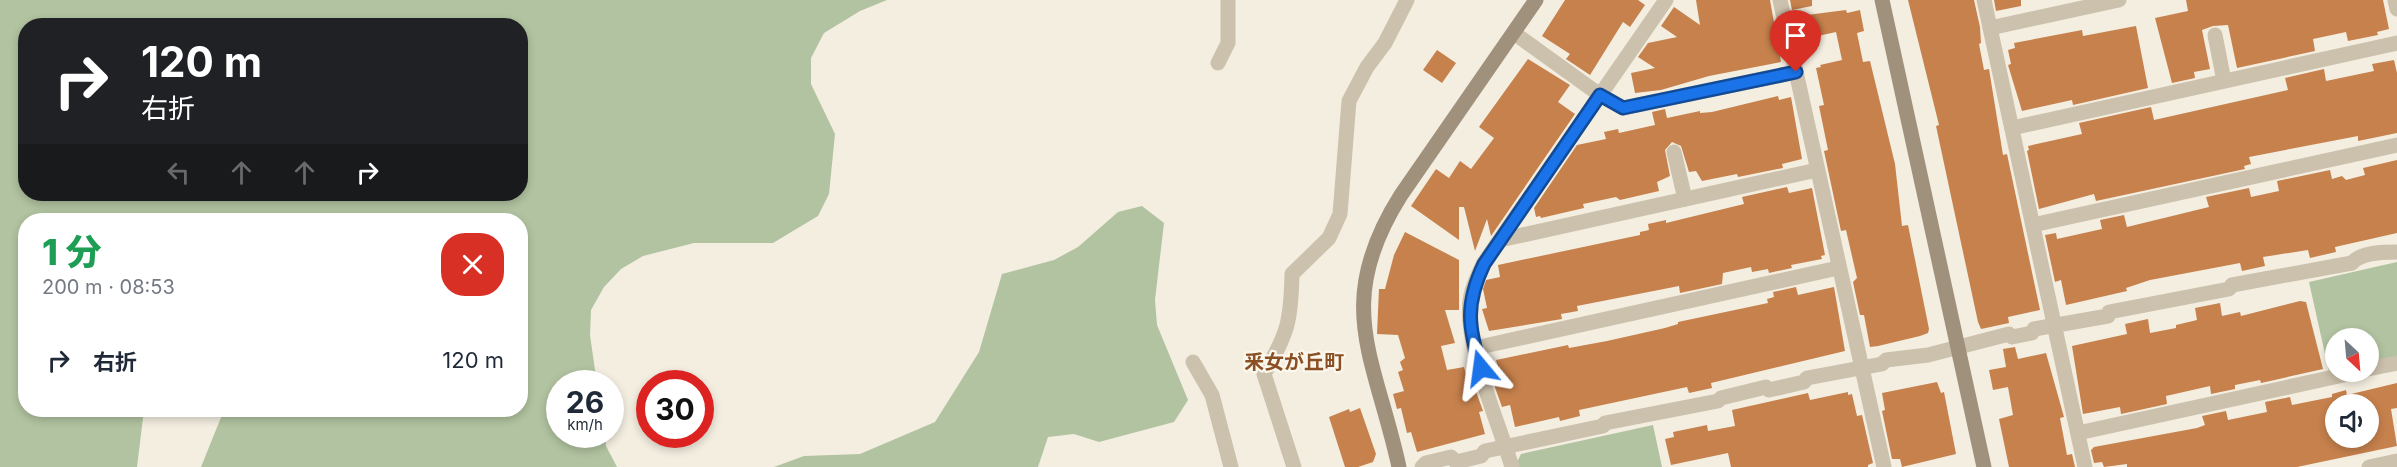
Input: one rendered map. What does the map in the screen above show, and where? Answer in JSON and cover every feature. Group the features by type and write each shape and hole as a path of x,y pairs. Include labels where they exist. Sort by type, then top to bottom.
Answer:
{"street":[{"path":"1218,63 1228,43 1228,0"},
{"path":"1294,467 1264,374 1285,339 1291,310 1292,274 1329,238 1340,214 1349,101 1367,67 1385,43 1407,0"},
{"path":"1399,467 1365,341 1363,300 1368,269 1389,215 1536,0"},
{"path":"1512,467 1469,323 1471,295 1484,264 1666,0"},
{"path":"1780,0 1884,467"},
{"path":"1882,0 1984,467"},
{"path":"1984,0 2085,467"},
{"path":"1990,28 2119,0"},
{"path":"2395,0 2397,9"},
{"path":"1514,33 1600,95 1623,108 1796,72"},
{"path":"2215,34 2224,81"},
{"path":"2012,128 2397,43"},
{"path":"2033,225 2397,145"},
{"path":"1674,152 1685,199"},
{"path":"1500,240 1817,170"},
{"path":"1422,467 1426,463 1451,457 1456,462 1481,456 1485,451 1506,446 1566,435 1664,409 1669,411 1718,401 1721,398 1766,387 1769,390 1804,382 1807,378 1882,364 1886,360 1906,356 1912,358 2003,335 2009,334 2012,337 2032,333 2034,329 2229,289 2232,285 2352,263 2356,258 2378,253 2397,252"},
{"path":"1475,348 1838,268"},
{"path":"1193,362 1212,394 1231,467"},
{"path":"2379,367 2397,363"},
{"path":"2078,434 2325,379"},
{"path":"2369,467 2397,461"}],"green space":[{"path":"0,0 887,0 860,11 824,33 811,58 811,84 835,134 829,194 818,216 773,243 694,243 643,256 621,269 604,287 591,310 590,335 595,370 546,370 546,448 607,448 617,467 201,467 221,417 528,417 528,213 18,213 18,417 143,417 137,467 0,467"},
{"path":"1142,206 1164,223 1155,300 1157,325 1188,400 1174,422 1099,442 1074,434 1048,437 1038,467 774,467 804,456 860,454 935,422 979,352 1002,274 1054,260 1078,247 1118,212"},
{"path":"2397,262 2397,357 2379,361 2379,328 2325,328 2325,354 2309,282"},
{"path":"1653,425 1662,467 1518,467 1517,462 1521,454"}],"building":[{"path":"1565,0 1638,0 1645,5 1630,27 1623,22 1590,75 1566,59 1570,54 1542,36"},
{"path":"1696,0 1770,0 1781,62 1709,76 1661,90 1635,93 1631,73 1655,68 1638,57 1648,43 1677,37 1661,26 1674,7 1700,25"},
{"path":"1790,0 1812,0 1812,6 1792,10"},
{"path":"1908,0 1974,0 1980,27 1981,43 1979,44 1984,70 1989,69 2003,155 2007,154 2040,310 2008,317 2009,323 1981,329 1978,322 1936,126 1939,125"},
{"path":"1994,0 2021,0 2021,6 1996,11"},
{"path":"2186,0 2383,0 2389,29 2377,32 2378,35 2348,41 2346,32 2313,39 2315,51 2237,68 2228,25 2213,26 2202,30 2210,69 2194,72 2195,78 2172,83 2155,18 2188,11"},
{"path":"1846,10 1847,13 1860,10 1864,31 1857,33 1863,62 1870,61 1895,164 1902,226 1908,225 1929,329 1928,333 1920,336 1870,347 1864,315 1860,315 1853,282 1857,278 1846,230 1841,231 1824,151 1828,150 1819,106 1824,105 1816,68 1842,60 1836,32 1804,39 1799,16"},
{"path":"2136,26 2148,88 2073,105 2072,100 2022,111 2008,65 2011,64 2008,50 2015,48 2014,43 2082,30 2083,36"},
{"path":"1437,50 1456,63 1442,83 1423,70"},
{"path":"1528,59 1570,85 1558,102 1575,114 1491,236 1487,219 1475,251 1464,207 1459,207 1459,240 1411,206 1436,169 1449,178 1460,161 1471,169 1494,138 1479,127"},
{"path":"2394,60 2397,73 2397,133 2358,141 2358,136 2249,157 2251,164 2244,166 2245,169 2096,201 2094,194 2039,209 2027,151 2028,146 2082,134 2079,123 2151,107 2154,120 2288,90 2285,78 2324,69 2326,81 2374,71 2372,64"},
{"path":"1778,96 1779,100 1791,97 1802,159 1782,164 1783,168 1702,181 1696,171 1689,172 1681,146 1672,142 1665,150 1670,176 1657,182 1659,191 1620,200 1616,197 1583,204 1584,208 1541,218 1536,217 1534,208 1577,145 1606,139 1604,132 1618,129 1619,133 1655,125 1652,112 1665,109 1667,118 1700,111 1700,113 1712,112"},
{"path":"2397,160 2397,233 2335,247 2336,252 2310,258 2308,250 2263,257 2265,266 2242,271 2240,263 2150,280 2126,288 2127,291 2066,305 2061,280 2055,282 2045,235 2056,233 2057,239 2102,229 2100,220 2124,215 2127,227 2209,207 2206,197 2249,188 2251,197 2279,191 2277,181 2330,170 2332,179 2342,176 2346,180 2365,175 2363,168"},
{"path":"1787,187 1789,193 1812,188 1825,255 1821,256 1822,259 1791,265 1792,268 1769,273 1768,269 1752,272 1751,267 1723,273 1722,284 1680,293 1679,286 1577,306 1578,311 1561,314 1562,319 1489,331 1482,309 1487,308 1483,289 1486,280 1500,277 1498,265 1640,235 1640,232 1649,230 1648,224 1666,220 1666,223 1744,204 1742,197"},
{"path":"1405,232 1459,260 1459,310 1445,310 1455,343 1441,346 1447,370 1464,367 1468,382 1473,383 1483,411 1479,412 1485,434 1417,452 1411,432 1407,433 1401,408 1397,409 1393,394 1404,391 1398,372 1403,370 1400,362 1405,358 1398,335 1377,334 1379,289 1385,289 1394,255"},
{"path":"1796,287 1798,295 1834,287 1845,351 1711,383 1712,388 1689,393 1687,387 1579,410 1580,416 1560,421 1559,417 1515,427 1510,405 1502,407 1492,379 1500,377 1496,360 1568,345 1569,348 1607,341 1665,328 1678,324 1678,322 1768,303 1767,299 1774,297 1773,292"},
{"path":"2300,301 2306,302 2323,369 2261,383 2260,380 2235,385 2235,389 2211,394 2210,386 2166,396 2167,404 2121,414 2120,407 2083,414 2072,346 2127,334 2125,324 2148,319 2150,333 2176,328 2176,325 2197,320 2195,308 2220,303 2222,316 2240,312 2241,316"},
{"path":"2015,347 2018,359 2046,353 2064,417 2060,418 2067,455 2072,454 2075,467 2009,467 1999,419 2013,415 2008,387 1993,390 1989,370 2006,367 2003,349"},
{"path":"1937,382 1941,393 1944,392 1956,454 1902,467 1900,459 1892,459 1882,411 1885,410 1882,393"},
{"path":"2397,383 2397,408 2391,409 2397,446 2297,467 2127,467 2127,464 2104,467 2102,462 2094,463 2091,450 2094,447 2197,428 2205,425 2202,416 2226,411 2228,420 2267,412 2265,402 2290,397 2292,405 2325,398 2325,448 2379,448 2379,394 2351,394"},
{"path":"2346,390 2347,394 2332,394"},
{"path":"1848,392 1848,395 1852,394 1857,416 1862,415 1873,463 1868,467 1731,467 1728,453 1671,465 1665,439 1674,437 1673,432 1707,425 1708,431 1735,426 1732,410 1808,393 1810,400"},
{"path":"1360,408 1376,454 1373,462 1358,467 1345,467 1329,417 1349,409 1350,412"}],"district":[{"name":"釆女が丘町","path":"1294,362"}],"route":[{"path":"1481,368 1469,323 1471,295 1477,278 1484,264 1600,95 1623,108 1796,72"}]}
